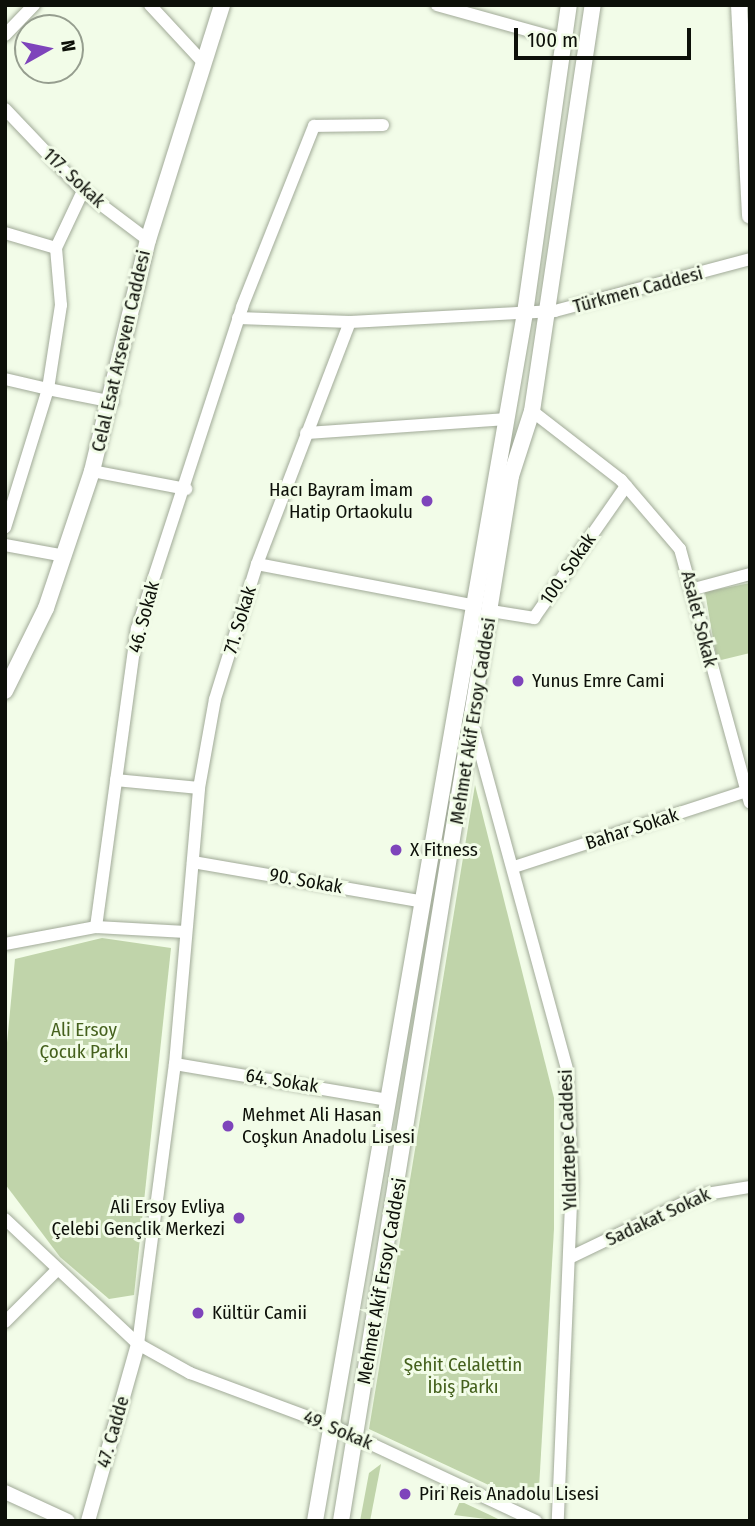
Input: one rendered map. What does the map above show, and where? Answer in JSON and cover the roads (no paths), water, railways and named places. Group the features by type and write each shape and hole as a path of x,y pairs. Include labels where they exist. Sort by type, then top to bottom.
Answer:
{"main road":[{"name":"Celal Esat Arseven Caddesi","path":"5,691 65,556 92,471 113,402 148,240 201,60 222,5"},
{"name":"Mehmet Akif Ersoy Caddesi","path":"316,1521 335,1427 419,901 525,313 569,5"},
{"name":"Mehmet Akif Ersoy Caddesi","path":"341,1521 474,729 511,476 532,411 542,312 593,5"},
{"path":"739,5 750,216"}],"street":[{"path":"5,35 34,5"},
{"path":"150,5 201,60"},
{"path":"437,5 563,40"},
{"name":"117. Sokak","path":"5,110 83,191 148,240"},
{"name":"46. Sokak","path":"96,928 137,629 186,489 238,318 314,126 383,125"},
{"path":"5,527 48,389 61,306 56,248 83,191"},
{"path":"5,233 56,248"},
{"name":"Türkmen Caddesi","path":"238,318 350,322 542,312 750,259"},
{"name":"71. Sokak","path":"138,1344 174,1064 199,788 215,699 257,564 350,322"},
{"path":"5,379 113,402"},
{"name":"Asalet Sokak","path":"532,411 626,486 680,549 694,589 748,795"},
{"path":"306,433 505,419"},
{"path":"92,471 186,489"},
{"name":"100. Sokak","path":"491,611 534,618 626,486"},
{"path":"5,545 65,556"},
{"path":"257,564 471,605"},
{"path":"694,589 750,575"},
{"name":"Yıldıztepe Caddesi","path":"474,729 514,867 567,1069 569,1258 558,1521"},
{"path":"116,780 199,788"},
{"name":"Bahar Sokak","path":"514,867 748,795"},
{"name":"90. Sokak","path":"193,862 419,901"},
{"path":"5,944 96,928 186,932"},
{"name":"64. Sokak","path":"174,1064 388,1100"},
{"name":"Sadakat Sokak","path":"569,1258 700,1195 750,1187"},
{"name":"49. Sokak","path":"5,1219 55,1272 138,1344 190,1373 335,1427 536,1521"},
{"path":"5,1322 55,1272"},
{"name":"47. Cadde","path":"88,1521 138,1344"},
{"path":"5,1492 68,1521"}],"place":[{"name":"Hacı Bayram İmam Hatip Ortaokulu","path":"427,501"},
{"name":"Yunus Emre Cami","path":"518,681"},
{"name":"X Fitness","path":"396,850"},
{"name":"Mehmet Ali Hasan Coşkun Anadolu Lisesi","path":"228,1126"},
{"name":"Ali Ersoy Evliya Çelebi Gençlik Merkezi","path":"239,1218"},
{"name":"Kültür Camii","path":"198,1313"},
{"name":"Piri Reis Anadolu Lisesi","path":"405,1494"}],"park label":[{"name":"Ali Ersoy Çocuk Parkı","path":"84,1041"},
{"name":"Şehit Celalettin İbiş Parkı","path":"463,1376"}]}
